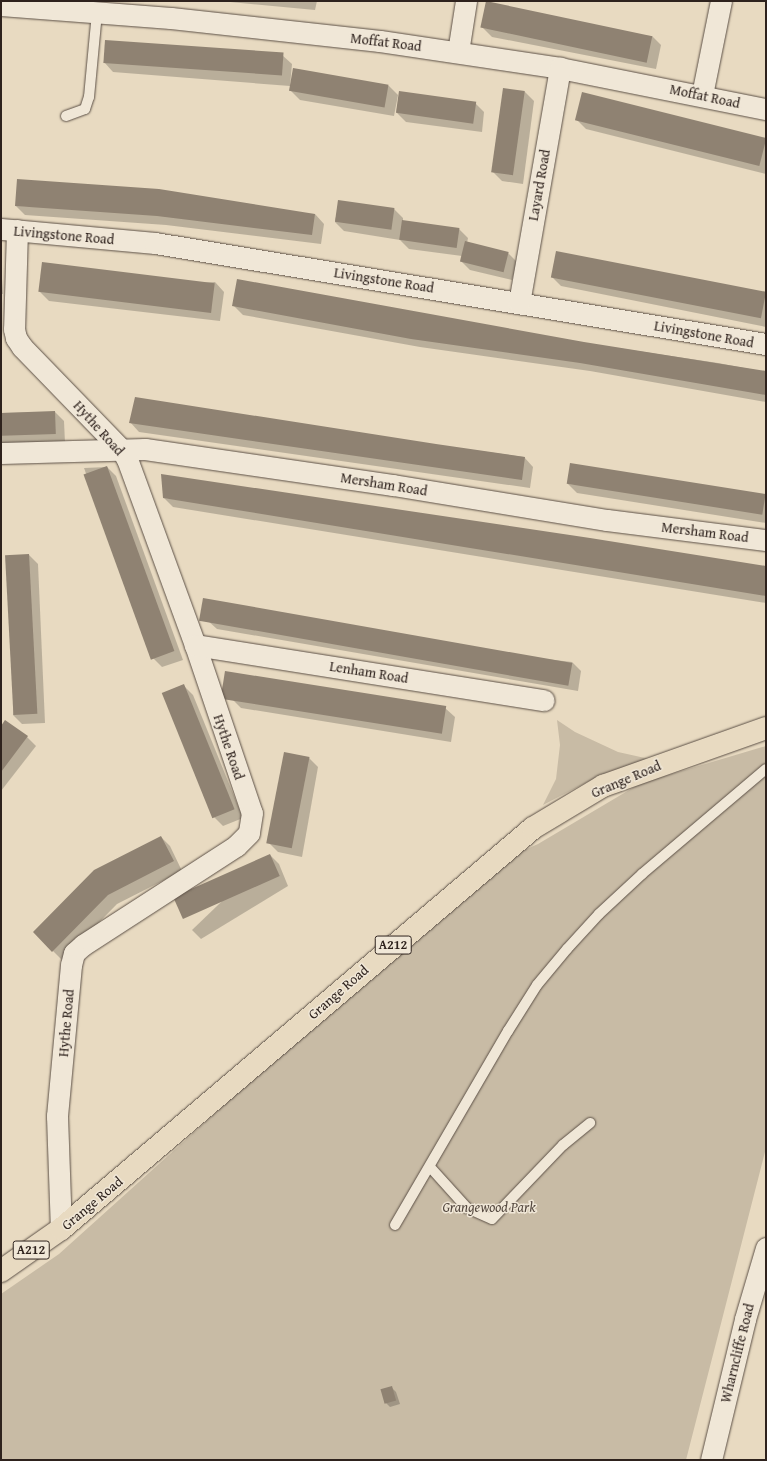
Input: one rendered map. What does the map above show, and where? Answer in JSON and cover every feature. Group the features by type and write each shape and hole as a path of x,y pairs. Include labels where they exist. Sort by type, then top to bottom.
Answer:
{"main road":[{"name":"Grange Road","path":"1,1271 62,1229 533,828 603,786 766,728"}],"street":[{"path":"458,52 466,1"},
{"path":"702,95 721,1"},
{"name":"Moffat Road","path":"1,5 171,18 458,52 560,68 702,95 766,109"},
{"name":"Layard Road","path":"519,302 560,68"},
{"name":"Livingstone Road","path":"9,230 155,243 766,344"},
{"name":"Hythe Road","path":"9,230 14,328 16,338 25,350 121,449 131,468 195,645 252,813 249,833 236,846 83,945 74,954 71,965 57,1116 62,1229"},
{"name":"Mersham Road","path":"1,453 145,449 385,484 607,520 766,540"},
{"name":"Lenham Road","path":"195,645 544,700"},
{"name":"Wharncliffe Road","path":"711,1460 745,1319 766,1248"}],"lane":[{"path":"66,116 85,109 89,97 97,13"},
{"path":"396,1225 537,985 599,914 642,874 766,769"},
{"path":"430,1166 467,1208 492,1219 563,1145 590,1123"}],"green space":[{"path":"557,720 575,732 618,752 654,760 597,777 543,805 556,779 560,745"},
{"name":"Grangewood Park","path":"766,746 766,1148 686,1460 1,1460 1,1294 59,1254 472,882 509,857 538,844 641,783"}],"building":[{"path":"486,1 652,36 647,63 480,27"},
{"path":"105,40 284,52 282,75 103,63"},
{"path":"293,68 389,85 385,107 289,91"},
{"path":"503,88 525,91 513,175 491,172"},
{"path":"399,91 476,102 473,124 396,113"},
{"path":"582,92 766,138 759,166 575,120"},
{"path":"17,179 159,189 315,214 312,235 157,216 15,206"},
{"path":"338,200 394,208 391,230 335,222"},
{"path":"402,220 459,228 457,248 399,240"},
{"path":"465,241 509,252 504,272 460,261"},
{"path":"556,251 766,292 761,318 551,278"},
{"path":"42,262 215,283 211,313 38,292"},
{"path":"237,279 584,342 766,371 766,395 580,363 411,339 232,306"},
{"path":"135,397 525,457 522,480 129,423"},
{"path":"55,411 56,434 2,436 1,413"},
{"path":"570,463 766,494 762,515 567,484"},
{"path":"107,466 174,651 151,660 84,475"},
{"path":"161,474 590,538 766,566 766,596 163,498"},
{"path":"29,554 37,714 13,715 5,555"},
{"path":"203,598 572,663 568,686 199,621"},
{"path":"225,671 446,706 442,734 221,699"},
{"path":"184,684 235,809 212,818 162,693"},
{"path":"5,720 28,736 1,772 1,726"},
{"path":"284,752 310,757 292,848 266,843"},
{"path":"161,836 174,861 108,895 52,952 33,932 94,870"},
{"path":"270,854 280,876 183,919 173,897"},
{"path":"392,1386 396,1400 385,1404 380,1389"}]}
